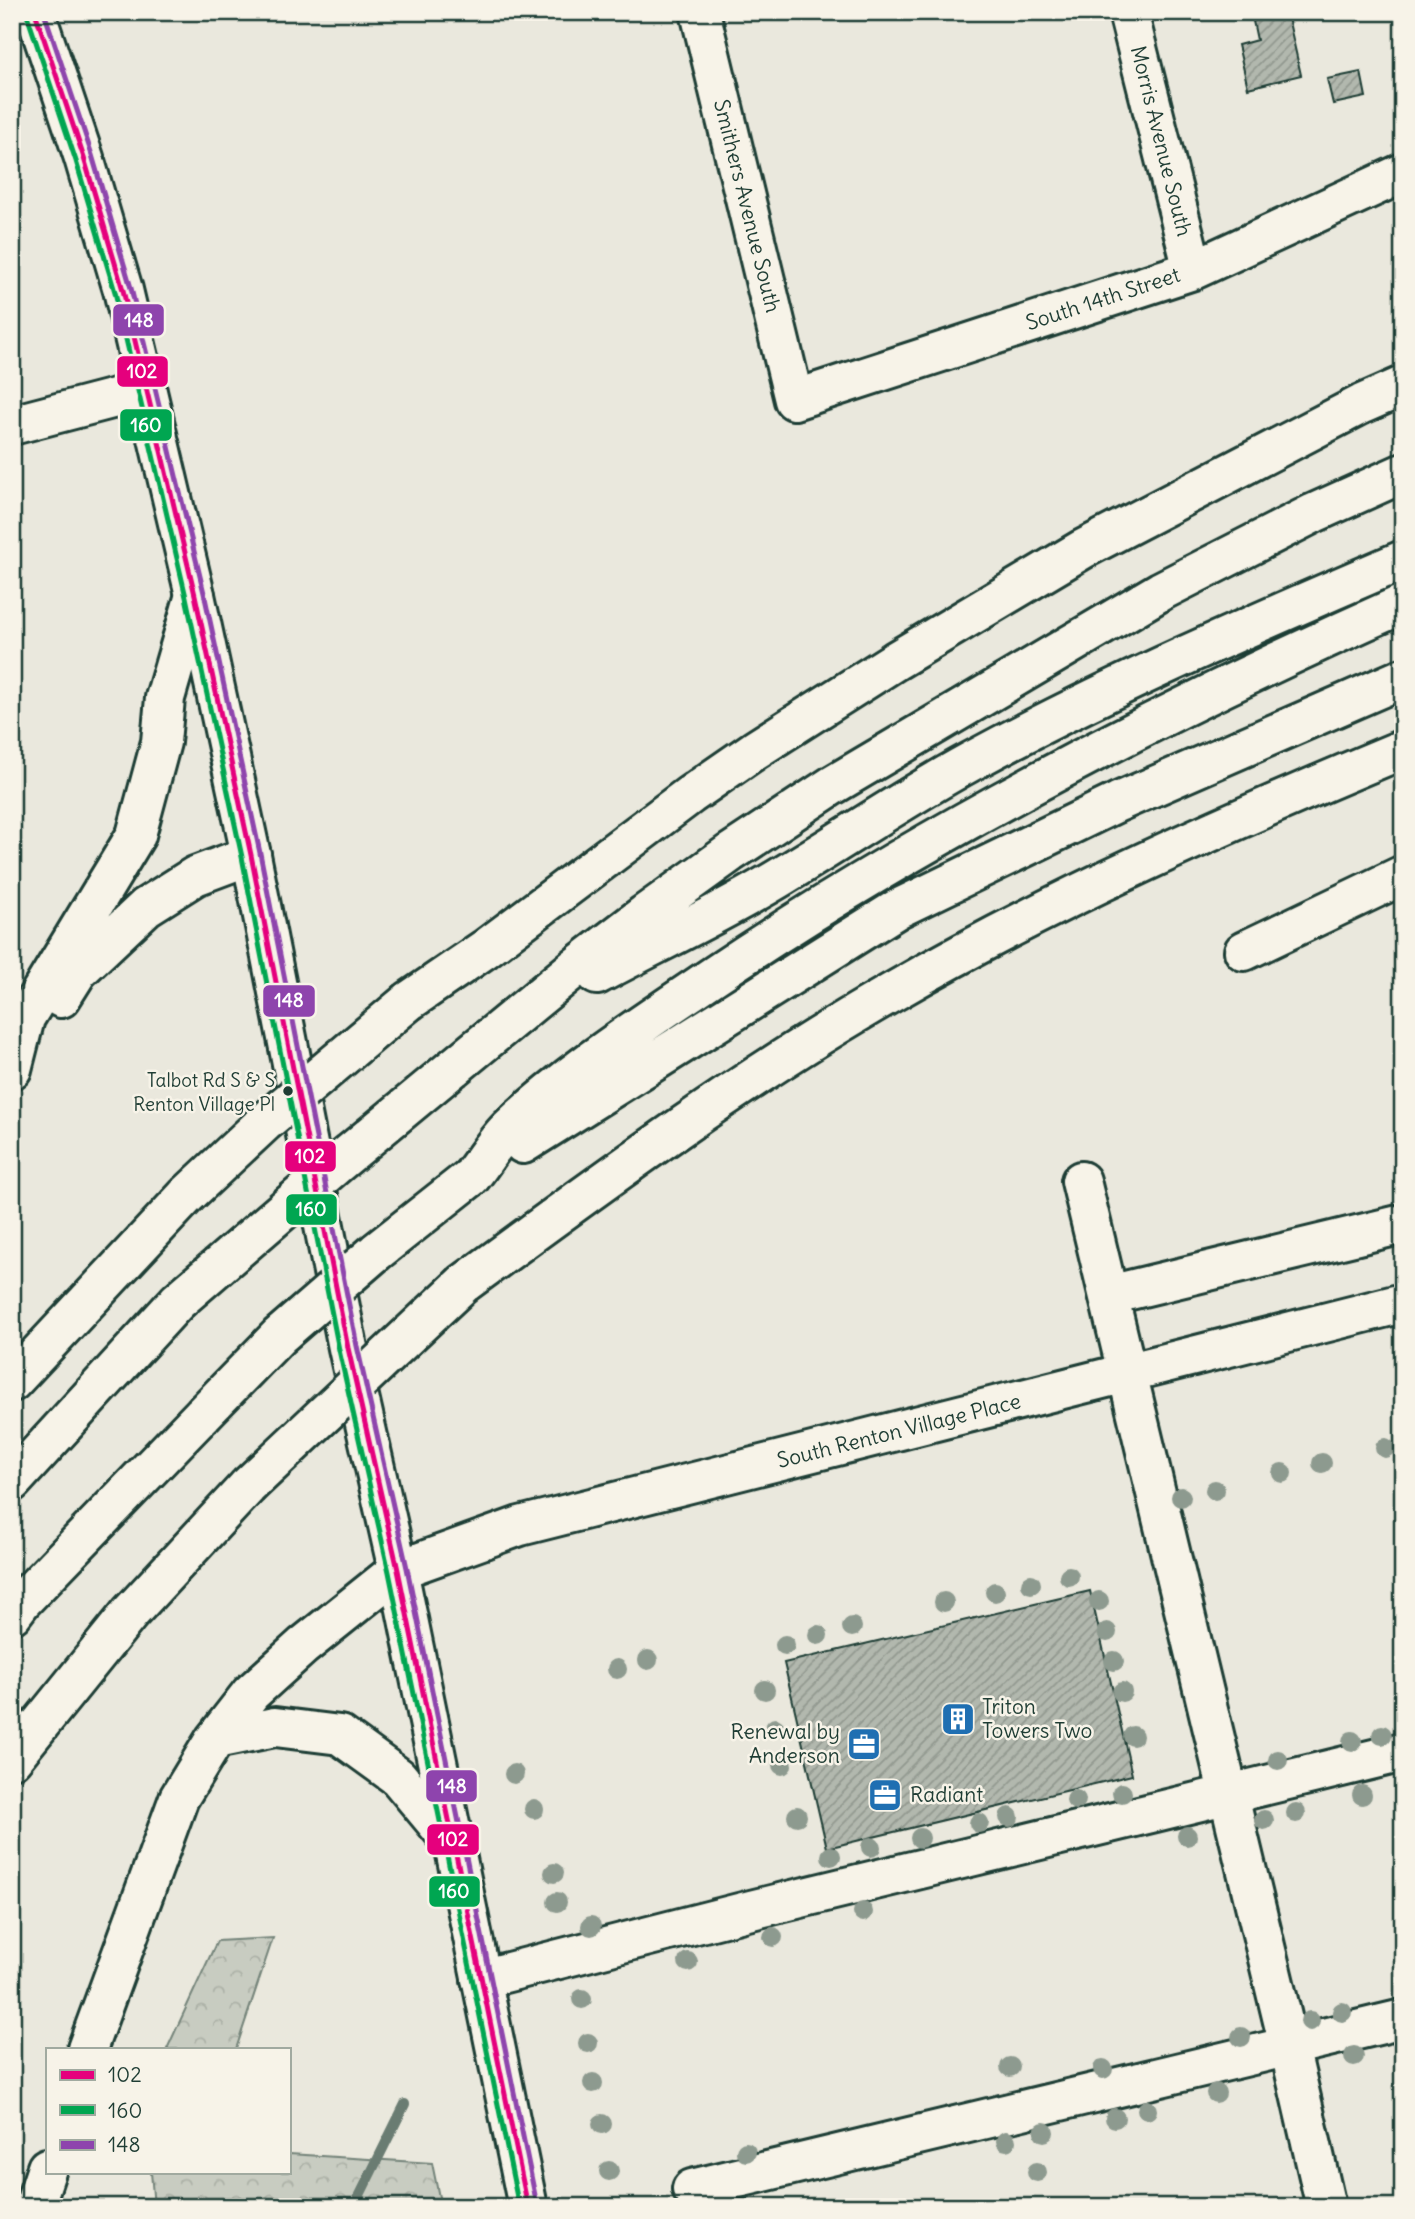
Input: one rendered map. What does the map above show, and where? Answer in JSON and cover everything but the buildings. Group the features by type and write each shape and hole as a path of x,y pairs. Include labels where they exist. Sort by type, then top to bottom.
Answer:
{"main road":[{"path":"35,12 84,158 123,290 195,595 251,855 348,1348 398,1570 528,2207"},
{"name":"Smithers Avenue South","path":"700,12 794,400"},
{"name":"Morris Avenue South","path":"1128,12 1193,270"},
{"name":"South 14th Street","path":"794,400 1193,270 1403,173"},
{"path":"12,1382 187,1195 273,1115 409,1001 485,949 690,795 755,750 895,661 1083,550 1350,410 1403,386"},
{"path":"12,425 146,390"},
{"path":"12,1482 178,1301 509,1021 587,959 730,853 893,749 1161,591 1314,513 1403,473"},
{"path":"509,1021 783,876 877,815 969,762 1067,711 1403,560"},
{"path":"12,1069 25,1018 136,835 161,742 165,698 195,595"},
{"path":"471,1177 507,1130 579,1070 643,1021 786,927 1054,773 1249,675 1403,604"},
{"path":"12,1614 279,1336 376,1252 471,1177 897,909 1118,802 1403,678"},
{"path":"12,1759 130,1613 248,1486 463,1284 727,1094 890,993 1089,888 1278,802 1403,749"},
{"path":"12,1075 78,971 146,907 195,876 251,855"},
{"path":"1244,951 1403,875"},
{"path":"1081,1181 1326,2207"},
{"path":"1109,1295 1403,1224"},
{"name":"South Renton Village Place","path":"87,2048 179,1798 215,1739 251,1693 303,1646 398,1570 520,1527 1403,1303"},
{"path":"215,1739 275,1727 340,1735 398,1777 453,1843"},
{"path":"481,1979 634,1939 1403,1752"},
{"path":"692,2189 1403,2020"},
{"path":"34,2207 46,2171"}],"green space":[{"path":"273,1938 236,2048 167,2048 217,1941"},
{"path":"290,2154 432,2163 441,2207 154,2207 151,2174 290,2174"}],"waterway":[{"path":"354,2207 405,2104"}],"transit line":[{"name":"102","path":"35,12 84,158 123,290 195,595 251,855 348,1348 398,1570 528,2207"},
{"name":"148","path":"44,12 92,155 131,288 204,593 260,853 357,1346 407,1568 537,2205"},
{"name":"160","path":"27,15 76,161 115,292 186,597 242,857 339,1350 389,1572 519,2207"}],"place":[{"name":"Talbot Rd S & S Renton Village Pl","path":"288,1091"},
{"name":"Triton Towers Two","path":"958,1719"},
{"name":"Renewal by Anderson","path":"864,1744"},
{"name":"Radiant","path":"885,1795"}]}
